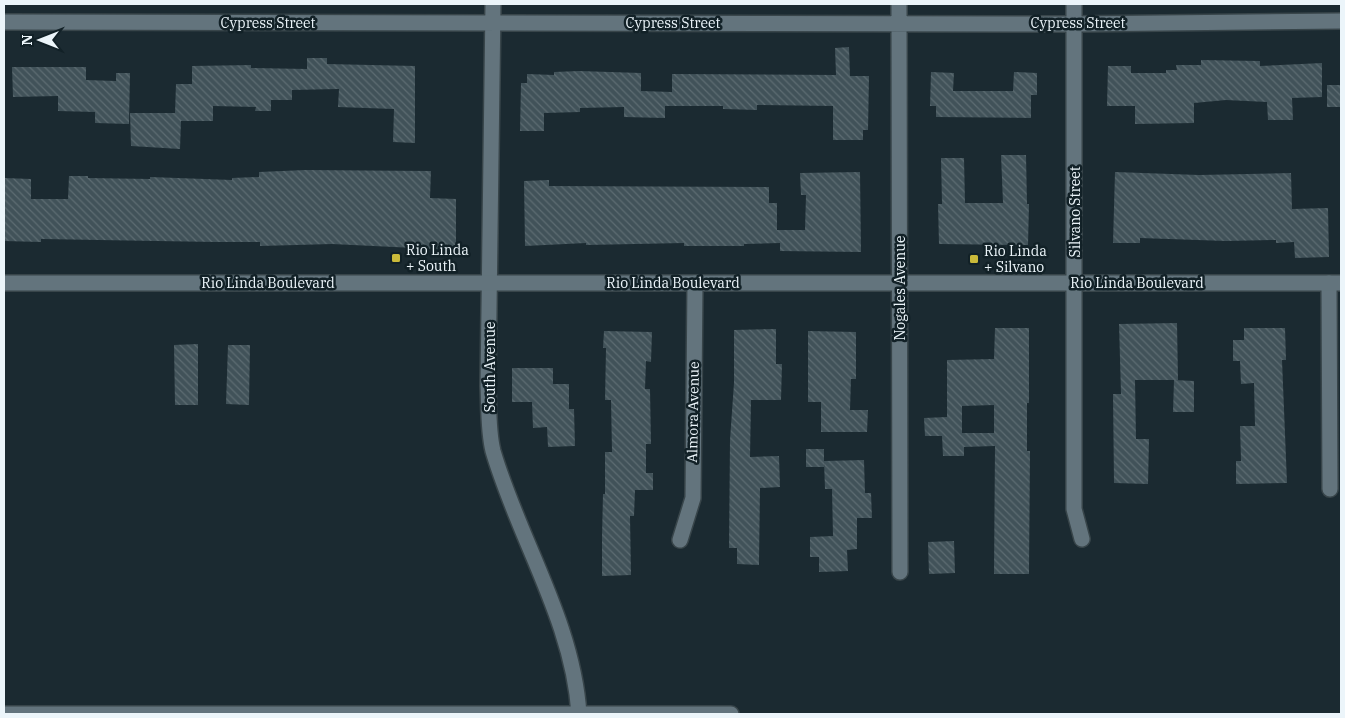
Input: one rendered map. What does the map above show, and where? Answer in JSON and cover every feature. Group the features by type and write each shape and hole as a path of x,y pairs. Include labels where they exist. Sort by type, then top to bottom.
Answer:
{"street":[{"name":"South Avenue","path":"493,4 491,283 488,386 492,448 510,500 556,612 578,689 579,714"},
{"name":"Nogales Avenue","path":"900,4 900,572"},
{"name":"Silvano Street","path":"1074,4 1076,283 1074,509 1082,538"},
{"name":"Cypress Street","path":"4,22 1074,24 1341,21"},
{"name":"Rio Linda Boulevard","path":"4,283 1335,283"},
{"name":"Almora Avenue","path":"680,540 693,498 695,283"},
{"path":"1330,489 1335,283"},
{"path":"4,714 731,714"}],"building":[{"path":"849,47 850,76 869,76 868,130 863,130 863,140 833,140 833,106 757,105 757,110 723,109 723,106 665,106 665,118 624,117 624,107 580,108 580,112 544,113 544,131 520,131 521,83 527,83 527,74 554,75 554,72 579,71 641,73 641,91 672,92 672,74 836,75 835,48"},
{"path":"307,58 327,58 327,64 415,66 415,143 393,142 394,109 338,107 339,89 292,90 292,100 271,100 271,111 255,111 256,107 213,106 213,121 181,121 180,149 131,146 130,113 175,113 176,84 192,84 192,66 251,65 251,68 307,69"},
{"path":"1201,60 1260,61 1260,66 1322,63 1322,97 1292,98 1293,120 1268,120 1267,102 1226,100 1194,103 1194,123 1135,124 1135,106 1107,106 1108,66 1131,66 1131,73 1166,73 1166,70 1177,70 1176,65 1201,65"},
{"path":"12,67 86,67 86,80 116,81 116,73 130,73 129,124 95,123 95,112 58,111 58,96 13,97"},
{"path":"931,72 954,73 953,91 1013,91 1014,72 1037,73 1037,95 1031,95 1031,118 936,117 936,106 930,106"},
{"path":"1327,85 1341,85 1341,107 1327,107"},
{"path":"1001,155 1026,155 1027,204 1029,204 1028,245 939,244 938,204 942,204 941,158 964,158 965,203 1003,203"},
{"path":"305,170 431,171 430,198 456,199 456,250 332,244 260,246 260,242 41,239 41,242 4,241 4,178 31,179 31,199 68,199 69,176 88,176 88,178 150,179 150,177 232,180 232,178 259,177 259,172"},
{"path":"860,172 861,252 780,251 780,243 744,244 744,246 684,246 684,243 586,245 586,243 525,246 524,181 549,180 549,186 769,187 769,203 777,203 777,230 805,230 806,195 801,195 800,173"},
{"path":"1115,172 1199,175 1291,173 1292,209 1328,208 1329,257 1295,258 1294,242 1276,243 1276,240 1226,241 1140,238 1140,243 1113,243"},
{"path":"1177,323 1178,380 1135,380 1136,439 1149,439 1148,484 1114,483 1113,394 1121,394 1119,324"},
{"path":"995,328 1029,328 1027,451 1030,451 1029,574 994,574 995,446 964,447 964,456 943,456 942,436 925,436 924,418 947,417 947,360 994,359","holes":["994,405 994,433 962,433 962,406"]},
{"path":"1244,328 1285,328 1286,360 1282,360 1287,483 1236,484 1236,461 1241,461 1240,426 1255,426 1254,383 1241,384 1240,361 1233,361 1233,340 1244,340"},
{"path":"776,329 776,364 782,364 781,400 751,400 750,457 779,456 780,487 760,488 759,565 737,564 737,548 729,548 734,330"},
{"path":"604,331 652,332 651,362 646,361 645,389 650,389 651,444 646,444 646,473 653,473 653,490 635,490 634,516 630,516 631,575 602,576 605,452 612,452 611,400 605,400 606,348 603,348"},
{"path":"808,331 856,332 856,379 851,379 850,410 868,410 867,432 821,432 821,402 808,402"},
{"path":"198,344 198,405 175,405 174,345"},
{"path":"228,345 250,345 249,405 226,404"},
{"path":"512,368 553,368 553,384 569,384 569,409 574,409 575,446 548,447 547,427 533,428 532,402 512,402"},
{"path":"1174,380 1194,381 1194,412 1173,412"},
{"path":"806,449 824,449 824,467 806,467"},
{"path":"864,460 865,493 871,493 872,518 857,518 857,549 847,550 848,571 819,572 819,557 810,557 810,537 833,536 832,489 825,489 824,461"},
{"path":"954,541 955,573 929,574 928,542"}],"place":[{"name":"Rio Linda + South","path":"396,258"},
{"name":"Rio Linda + Silvano","path":"974,259"}]}
